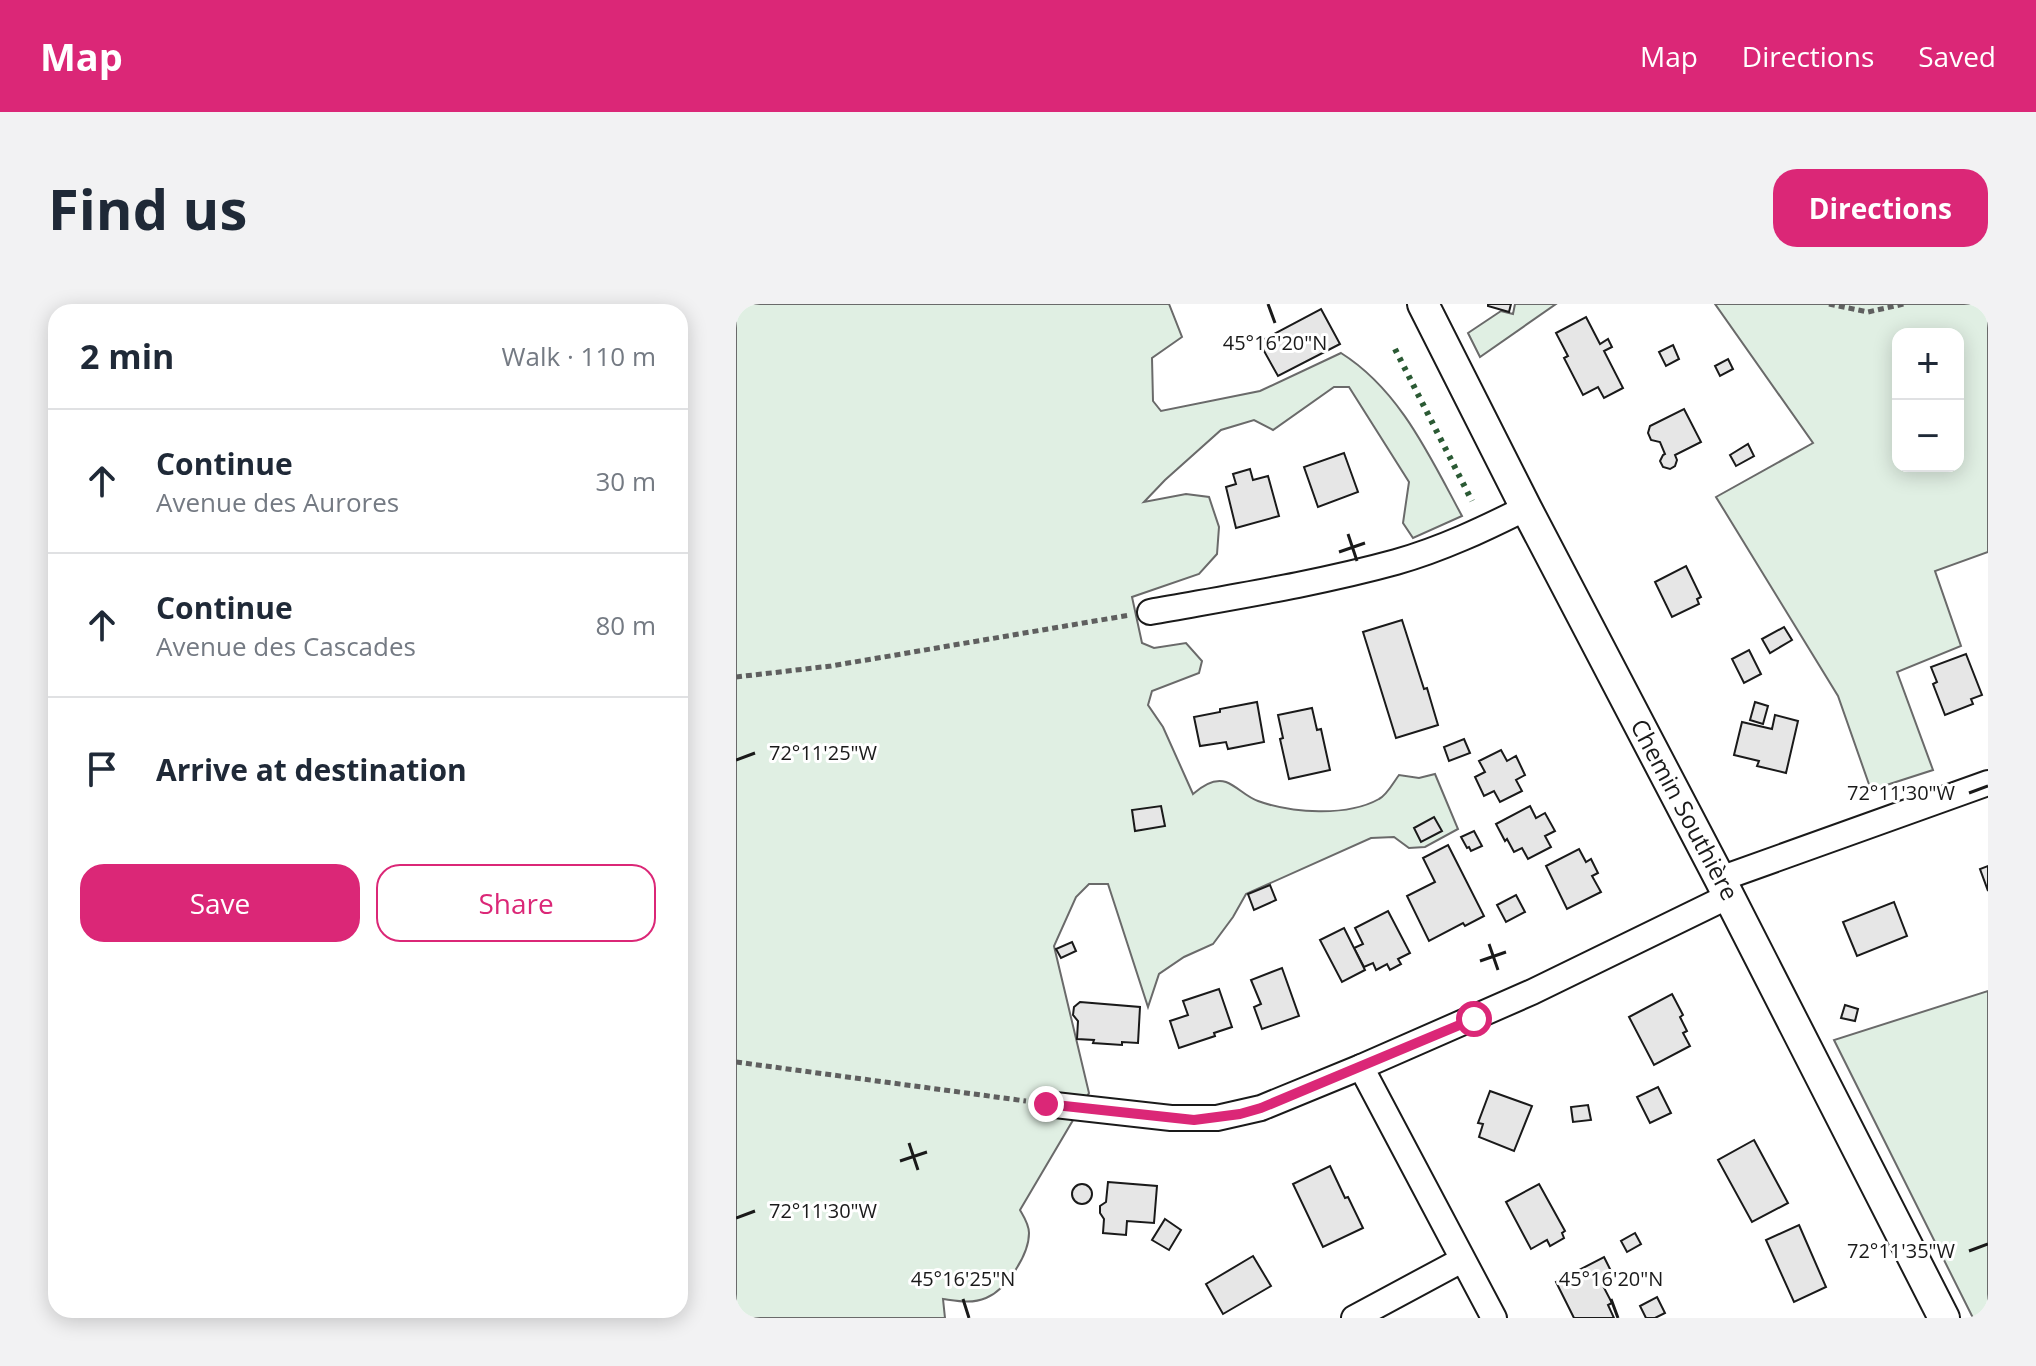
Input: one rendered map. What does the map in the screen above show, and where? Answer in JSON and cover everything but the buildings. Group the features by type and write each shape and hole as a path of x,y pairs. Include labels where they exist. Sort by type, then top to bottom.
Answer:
{"street":[{"name":"Chemin Southière","path":"1423,304 1944,1318"},
{"path":"1150,612 1286,587 1398,561 1455,541 1526,508"},
{"path":"1046,1104 1171,1118 1217,1118 1261,1108 1497,1008 1725,887 1988,783"},
{"path":"1361,1067 1494,1318"},
{"path":"1354,1318 1462,1260"}],"path":[{"path":"1829,304 1868,312 1904,304"},
{"path":"736,677 831,666 1150,612"},
{"path":"736,1062 1046,1104"}],"green space":[{"path":"736,304 1169,304 1182,337 1152,358 1153,401 1161,411 1260,391 1341,353 1362,368 1397,405 1425,448 1462,516 1413,538 1403,523 1409,482 1349,387 1334,387 1273,430 1254,420 1221,430 1144,502 1186,494 1209,497 1219,527 1217,554 1199,574 1132,597 1142,643 1154,648 1186,643 1202,661 1199,673 1152,691 1148,705 1163,727 1193,794 1208,784 1222,781 1271,805 1335,811 1379,799 1399,775 1419,778 1435,774 1458,829 1425,847 1409,848 1394,837 1371,838 1246,894 1213,944 1184,957 1159,974 1148,1007 1108,884 1089,884 1076,897 1054,946 1089,1093 1020,1210 1029,1233 1025,1251 1015,1271 994,1294 981,1300 943,1299 945,1318 736,1318"},
{"path":"1515,304 1556,304 1480,357 1468,333 1501,311 1513,314"},
{"path":"1715,304 1988,304 1988,552 1935,571 1961,646 1897,672 1933,770 1871,790 1838,696 1716,497 1813,443"},
{"path":"1988,991 1988,1318 1973,1318 1834,1040"}],"hedge":[{"path":"1395,349 1472,501"}],"route":[{"path":"1046,1104 1194,1120 1240,1114 1474,1019"}]}
